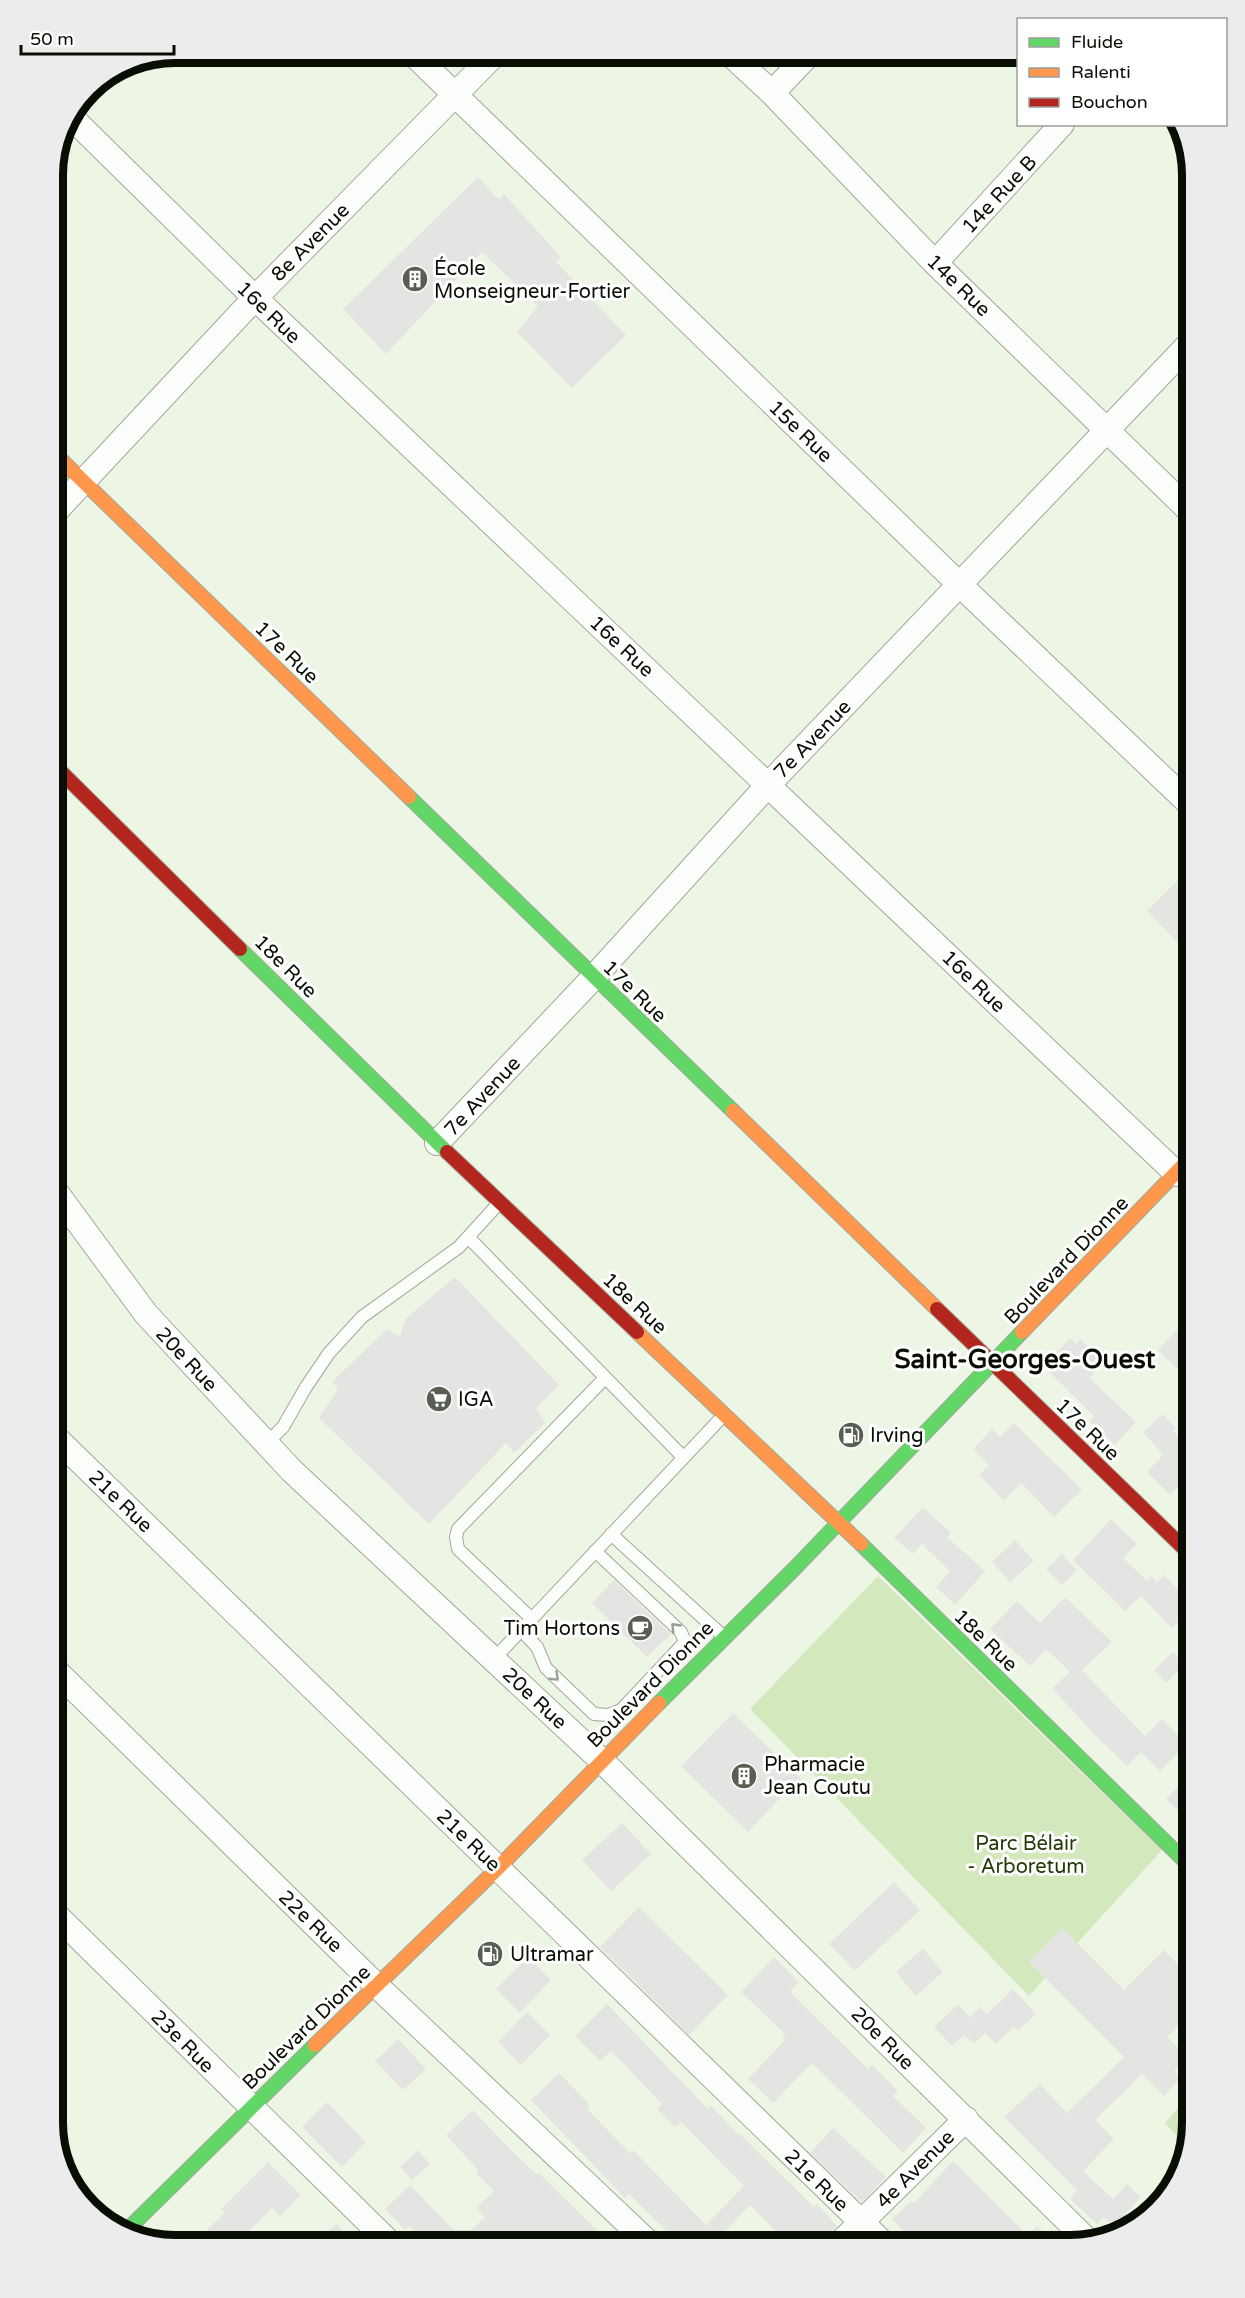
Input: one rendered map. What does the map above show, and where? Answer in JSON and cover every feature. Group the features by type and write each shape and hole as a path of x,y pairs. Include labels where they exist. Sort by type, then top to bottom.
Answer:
{"street":[{"name":"15e Rue","path":"422,63 959,584 1182,796"},
{"name":"8e Avenue","path":"63,504 255,298 486,63"},
{"name":"14e Rue","path":"740,63 772,93 935,263 1182,503"},
{"path":"772,93 800,63"},
{"name":"16e Rue","path":"77,122 255,298 1176,1174"},
{"name":"14e Rue B","path":"935,263 1060,126"},
{"name":"7e Avenue","path":"437,1143 594,978 768,785 1182,351"},
{"name":"17e Rue","path":"63,462 1182,1546"},
{"name":"18e Rue","path":"63,774 437,1143 838,1523 1182,1858"},
{"name":"Boulevard Dionne","path":"131,2226 498,1868 601,1760 838,1523 1182,1167"},
{"name":"20e Rue","path":"63,1202 146,1314 291,1470 601,1760 1081,2234"},
{"name":"21e Rue","path":"63,1445 874,2235"},
{"name":"22e Rue","path":"63,1679 376,1985 640,2235"},
{"name":"23e Rue","path":"63,1923 382,2235"},
{"name":"4e Avenue","path":"849,2235 966,2119"}],"lane":[{"path":"266,1444 283,1427 329,1353 362,1317 444,1259 500,1202"},
{"path":"468,1237 683,1457"},
{"path":"531,1619 459,1549 456,1537 458,1528 605,1378"},
{"path":"493,1660 724,1414"},
{"path":"611,1534 724,1638"},
{"path":"521,1630 537,1647 546,1668 594,1714 608,1715 621,1710 685,1642 681,1632 595,1551"}],"green space":[{"name":"Parc Bélair - Arboretum","path":"878,1576 1162,1850 1029,1996 750,1709"},
{"path":"1182,2103 1181,2140 1165,2123"}],"building":[{"name":"École Monseigneur-Fortier","path":"478,177 499,200 504,194 561,257 556,262 626,335 572,388 517,332 538,306 482,252 386,354 343,309"},
{"path":"1182,876 1182,947 1147,911"},
{"name":"IGA","path":"455,1277 559,1385 536,1408 545,1423 514,1453 506,1443 429,1524 319,1418 338,1389 332,1382 387,1329 400,1337 405,1319"},
{"path":"1182,1325 1182,1373 1158,1350"},
{"path":"1070,1338 1076,1344 1080,1339 1104,1363 1089,1378 1136,1422 1115,1445 1089,1421 1094,1416 1049,1372 1059,1362 1053,1356"},
{"path":"1163,1414 1176,1428 1173,1431 1182,1440 1182,1466 1180,1468 1182,1483 1170,1495 1147,1472 1163,1455 1143,1432"},
{"path":"1014,1423 1082,1490 1054,1517 1021,1483 1004,1501 979,1475 989,1465 973,1449 992,1429 1000,1437"},
{"path":"923,1507 951,1533 947,1537 985,1571 955,1605 936,1587 950,1571 922,1544 913,1554 894,1538"},
{"path":"1111,1519 1137,1544 1123,1558 1147,1581 1152,1576 1157,1582 1164,1575 1182,1594 1180,1610 1182,1619 1172,1628 1141,1596 1125,1611 1073,1560"},
{"path":"1015,1540 1034,1561 1010,1582 992,1562"},
{"path":"1062,1554 1077,1570 1062,1585 1046,1569"},
{"path":"614,1580 671,1634 647,1657 592,1603"},
{"path":"1065,1597 1112,1642 1082,1670 1145,1736 1162,1719 1182,1739 1182,1749 1160,1771 1141,1752 1127,1766 1093,1733 1052,1688 1070,1672 1046,1649 1030,1666 990,1629 1017,1601 1040,1623"},
{"path":"1173,1652 1182,1663 1182,1667 1166,1683 1154,1670"},
{"name":"Pharmacie Jean Coutu","path":"733,1713 807,1785 795,1797 788,1790 748,1832 681,1766"},
{"path":"1182,1782 1182,1814 1166,1799"},
{"path":"622,1823 651,1854 611,1891 582,1860"},
{"path":"894,1882 920,1910 855,1971 829,1944"},
{"path":"639,1907 728,1995 689,2035 600,1947"},
{"path":"1062,1928 1124,1990 1164,1950 1182,1969 1182,2021 1167,2037 1182,2051 1182,2063 1174,2071 1181,2078 1164,2096 1142,2074 1095,2120 1114,2139 1083,2171 1113,2199 1127,2184 1141,2197 1114,2226 1104,2217 1097,2224 1070,2199 1077,2190 1004,2117 1040,2084 1067,2113 1124,2057 1029,1962"},
{"path":"923,1948 943,1972 916,1996 896,1972"},
{"path":"528,1957 551,1980 520,2013 496,1989"},
{"path":"774,1957 799,1982 790,1992 868,2069 872,2065 898,2091 893,2096 926,2128 903,2153 812,2063 773,2103 748,2079 785,2040 782,2037 785,2034 741,1992"},
{"path":"1013,1989 1036,2014 1018,2031 1014,2027 996,2044 985,2033 974,2044 964,2035 952,2046 934,2027 958,2004 970,2017 980,2007 987,2014"},
{"path":"607,2004 708,2109 711,2106 814,2207 817,2204 837,2226 828,2235 780,2235 750,2205 722,2235 671,2235 629,2194 625,2198 531,2100 559,2073 590,2105 587,2109 630,2153 633,2150 706,2225 744,2186 681,2122 675,2127 657,2109 662,2104 611,2051 600,2061 575,2036"},
{"path":"527,2012 550,2035 521,2065 498,2042"},
{"path":"398,2039 426,2069 403,2090 375,2061"},
{"path":"327,2102 366,2142 342,2167 302,2127"},
{"path":"473,2110 505,2144 537,2175 539,2173 602,2235 545,2235 543,2233 540,2235 418,2235 409,2226 405,2230 385,2209 410,2185 454,2230 471,2230 485,2217 476,2208 494,2191 476,2173 478,2170 446,2135"},
{"path":"833,2128 886,2177 862,2202 810,2153"},
{"path":"418,2150 430,2164 412,2180 400,2167"},
{"path":"953,2161 1027,2235 908,2235 892,2219 911,2201 914,2203"},
{"path":"268,2162 301,2195 280,2216 272,2208 245,2235 201,2235 225,2213 221,2209"},
{"path":"336,2224 346,2235 323,2235"},
{"path":"1037,2226 1046,2235 1027,2235"}],"traffic: fast":[{"path":"409,797 733,1111"},
{"path":"240,949 447,1152"},
{"path":"659,1703 795,1568 1022,1332"},
{"path":"861,1544 1182,1858"},
{"path":"131,2226 315,2045"}],"traffic: slow":[{"path":"63,462 409,797"},
{"path":"733,1111 937,1309"},
{"path":"1022,1332 1182,1166"},
{"path":"637,1332 861,1544"},
{"path":"315,2045 498,1868 659,1703"}],"traffic: jam":[{"path":"63,774 240,949"},
{"path":"447,1152 637,1332"},
{"path":"937,1309 1182,1546"}],"place":[{"name":"École Monseigneur-Fortier","path":"415,279"},
{"name":"IGA","path":"439,1399"},
{"name":"Irving","path":"851,1435"},
{"name":"Tim Hortons","path":"640,1628"},
{"name":"Pharmacie Jean Coutu","path":"744,1776"},
{"name":"Ultramar","path":"490,1954"}],"district":[{"name":"Saint-Georges-Ouest","path":"1025,1359"}]}
